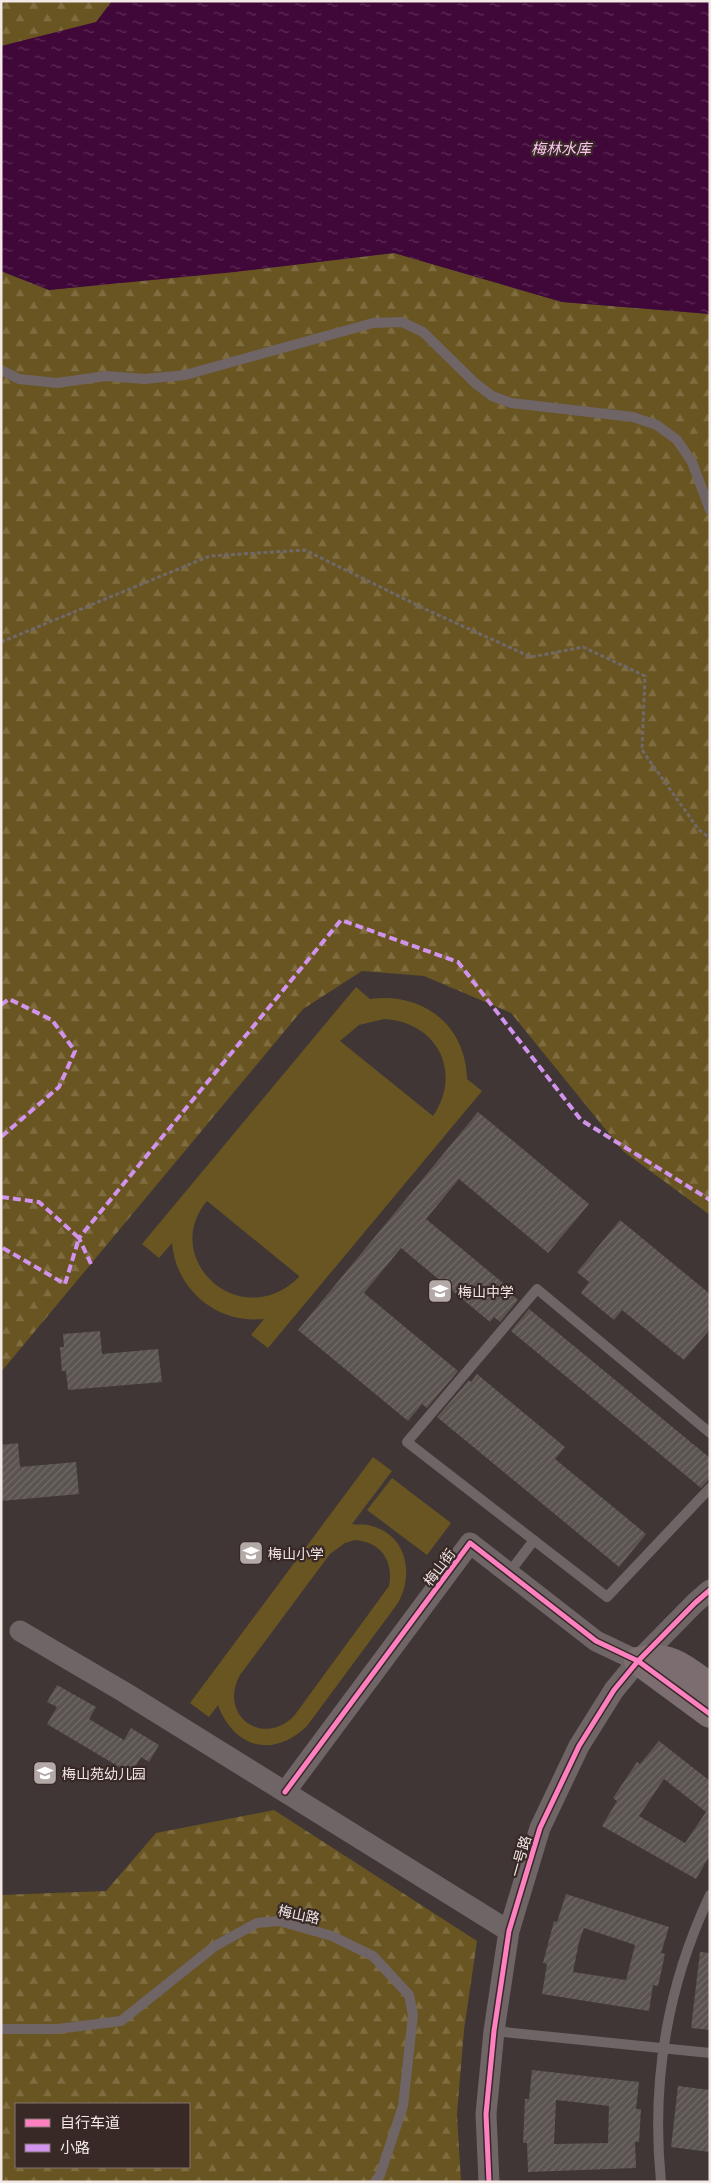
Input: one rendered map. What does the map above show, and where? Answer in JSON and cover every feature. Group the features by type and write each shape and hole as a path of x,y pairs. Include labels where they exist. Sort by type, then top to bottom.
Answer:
{"street":[{"name":"梅山街","path":"285,1792 470,1543 596,1642 638,1661 710,1714"},
{"name":"一号路","path":"489,2182 486,2114 494,2032 509,1931 540,1828 579,1746 614,1690 638,1661 694,1603 710,1590"},
{"path":"20,1631 124,1692 509,1931"},
{"name":"梅山街","path":"638,1661 652,1657 669,1660 691,1673 710,1688"}],"lane":[{"path":"1,370 19,379 57,383 106,376 145,379 185,375 373,323 402,322 423,332 475,383 492,396 511,403 633,417 657,425 677,440 692,462 710,510"},
{"path":"710,1433 538,1289 407,1442 607,1597 710,1488"},
{"path":"508,1573 534,1540"},
{"path":"661,2182 657,2117 662,2048 684,1957 710,1895"},
{"name":"梅山路","path":"1,2029 57,2030 121,2021 215,1946 257,1923 279,1921 332,1936 373,1956 409,1995 413,2016 403,2106 380,2175 375,2182"},
{"path":"494,2032 710,2053"}],"path":[{"path":"1,642 210,556 306,550 425,609 531,657 583,646 645,676 642,750 699,830 710,838"}],"green space":[{"path":"1,1 112,1 97,22 1,49"},
{"path":"394,253 562,302 710,314 710,1215 623,1151 511,1013 424,976 362,971 303,1009 1,1372 1,271 49,290"},
{"path":"356,987 370,999 389,998 407,1001 424,1007 438,1016 450,1028 459,1043 465,1060 467,1079 482,1091 268,1348 251,1335 264,1319 230,1316 215,1310 190,1289 181,1275 175,1260 172,1243 159,1258 142,1244","holes":["384,1019 403,1022 418,1029 431,1039 440,1052 445,1067 445,1083 442,1099 433,1116 340,1041 359,1025","207,1201 299,1276 299,1277 276,1293 253,1298 231,1293 213,1282 199,1265 193,1245 195,1223"]},
{"path":"373,1457 392,1471 352,1524 368,1525 381,1529 399,1545 404,1555 406,1567 403,1591 398,1603 307,1726 281,1743 256,1744 244,1739 234,1731 225,1720 218,1705 209,1717 190,1703","holes":["355,1540 379,1549 384,1554 389,1569 389,1586 294,1716 282,1725 269,1729 257,1728 247,1722 239,1714 235,1703 235,1690 240,1675 330,1554 345,1543"]},
{"path":"392,1478 451,1523 427,1555 367,1510"},
{"path":"274,1810 477,1941 464,2030 457,2114 461,2182 1,2182 1,1895 106,1891 156,1833"}],"water":[{"name":"梅林水库","path":"112,1 710,1 710,314 562,302 394,253 235,272 49,290 1,271 1,46 96,22"}],"building":[{"path":"478,1112 589,1204 548,1253 459,1179 426,1219 515,1293 513,1295 518,1300 500,1322 494,1317 490,1322 401,1248 364,1293 458,1371 427,1408 422,1404 408,1421 298,1330"},
{"path":"620,1220 710,1294 710,1329 684,1360 622,1310 614,1320 581,1293 589,1282 577,1272"},
{"path":"529,1309 710,1458 710,1478 701,1488 511,1331"},
{"path":"100,1331 102,1354 158,1349 162,1382 68,1390 66,1371 62,1371 60,1347 64,1347 63,1334"},
{"path":"477,1374 565,1447 555,1459 646,1534 619,1567 437,1417 469,1380 471,1382"},
{"path":"18,1443 20,1467 76,1462 79,1494 1,1501 1,1445"},
{"path":"57,1685 96,1707 89,1719 124,1740 131,1728 159,1745 149,1762 141,1757 131,1774 47,1724 57,1707 47,1702"},
{"path":"659,1741 710,1781 710,1855 696,1879 602,1826 617,1801 613,1798 637,1762 640,1764","holes":["664,1779 706,1812 685,1843 639,1816"]},
{"path":"566,1894 669,1927 661,1953 665,1954 658,1986 653,1985 649,2011 542,1994 547,1964 543,1963 554,1921 557,1922","holes":["584,1928 635,1945 626,1980 573,1972"]},
{"path":"700,1952 710,1953 710,2030 691,2028"},
{"path":"532,2070 639,2082 636,2109 641,2109 639,2142 635,2142 636,2168 528,2172 527,2143 523,2143 525,2099 529,2099","holes":["556,2100 609,2106 608,2143 554,2144"]},
{"path":"678,2086 710,2090 710,2152 671,2147"}],"marked path":[{"path":"91,1264 79,1238 341,920 458,962 581,1120 710,1200"},
{"path":"1,1005 9,999 52,1020 75,1051 59,1087 1,1137"},
{"path":"1,1197 39,1202 79,1238 65,1284 1,1247"}],"cycle path":[{"path":"285,1792 470,1543 596,1641 638,1661 710,1714"},
{"path":"489,2182 486,2114 494,2031 509,1931 540,1828 579,1746 614,1690 638,1661 710,1590"}],"place":[{"name":"梅山中学","path":"440,1291"},
{"name":"梅山小学","path":"251,1553"},
{"name":"梅山苑幼儿园","path":"45,1773"}]}
